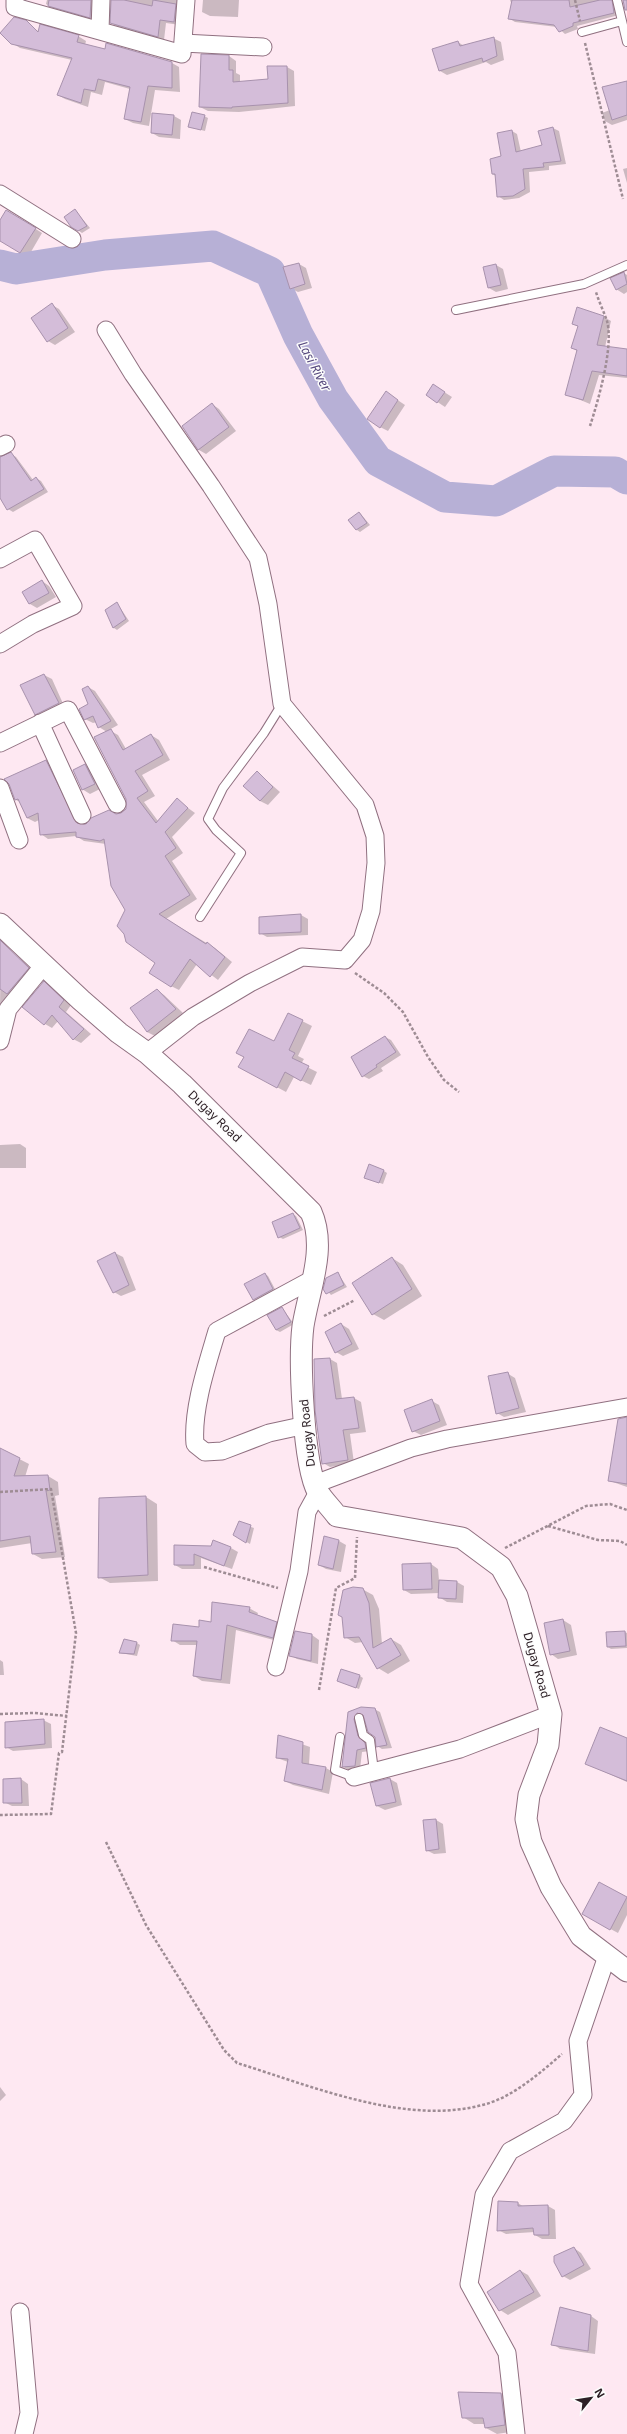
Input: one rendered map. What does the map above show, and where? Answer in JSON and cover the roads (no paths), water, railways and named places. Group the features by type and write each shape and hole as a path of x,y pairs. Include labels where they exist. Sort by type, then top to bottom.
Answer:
{"street":[{"path":"15,0 15,7 182,54 186,0"},
{"path":"100,31 101,0"},
{"path":"183,43 263,47"},
{"path":"0,194 72,239"},
{"path":"106,330 133,374 211,486 258,558 268,604 282,704 365,805 375,836 376,862 371,911 362,940 345,960 302,957 250,983 193,1017 147,1052"},
{"path":"0,559 35,540 73,606 34,624 0,644"},
{"path":"0,742 68,710 117,804"},
{"path":"40,723 82,815"},
{"path":"0,788 18,840"},
{"name":"Dugay Road","path":"0,924 119,1033 147,1052 298,1197 311,1212 318,1235 313,1279 303,1326 300,1357 309,1464 317,1488 337,1516 357,1521 434,1532 462,1538 488,1555 501,1567 518,1596 551,1714 548,1745 529,1795 526,1819 531,1842 551,1887 580,1936 621,1963"},
{"path":"0,1041 8,1009 44,965"},
{"path":"306,1425 269,1433 222,1450 205,1452 195,1444 195,1424 207,1366 217,1331 313,1279"},
{"path":"276,1667 294,1592 307,1512 317,1488 411,1448 447,1439 627,1406"},
{"path":"354,1776 460,1748 551,1714"},
{"path":"516,2434 507,2353 469,2284 484,2195 510,2151 564,2121 583,2095 578,2041 621,1963"},
{"path":"20,2312 29,2413 24,2434"}],"lane":[{"path":"617,0 627,42"},
{"path":"582,32 622,21"},
{"path":"456,310 591,280 627,265"},
{"path":"200,917 241,853 216,830 208,819 222,788 264,733 282,704"},
{"path":"359,1718 363,1735 370,1740 374,1771"},
{"path":"340,1737 335,1770 354,1776"}],"waterway":[{"name":"Lasi River","path":"0,265 16,269 105,255 213,246 270,272 298,335 333,399 378,461 445,497 496,501 554,471 615,472 627,479"}]}
